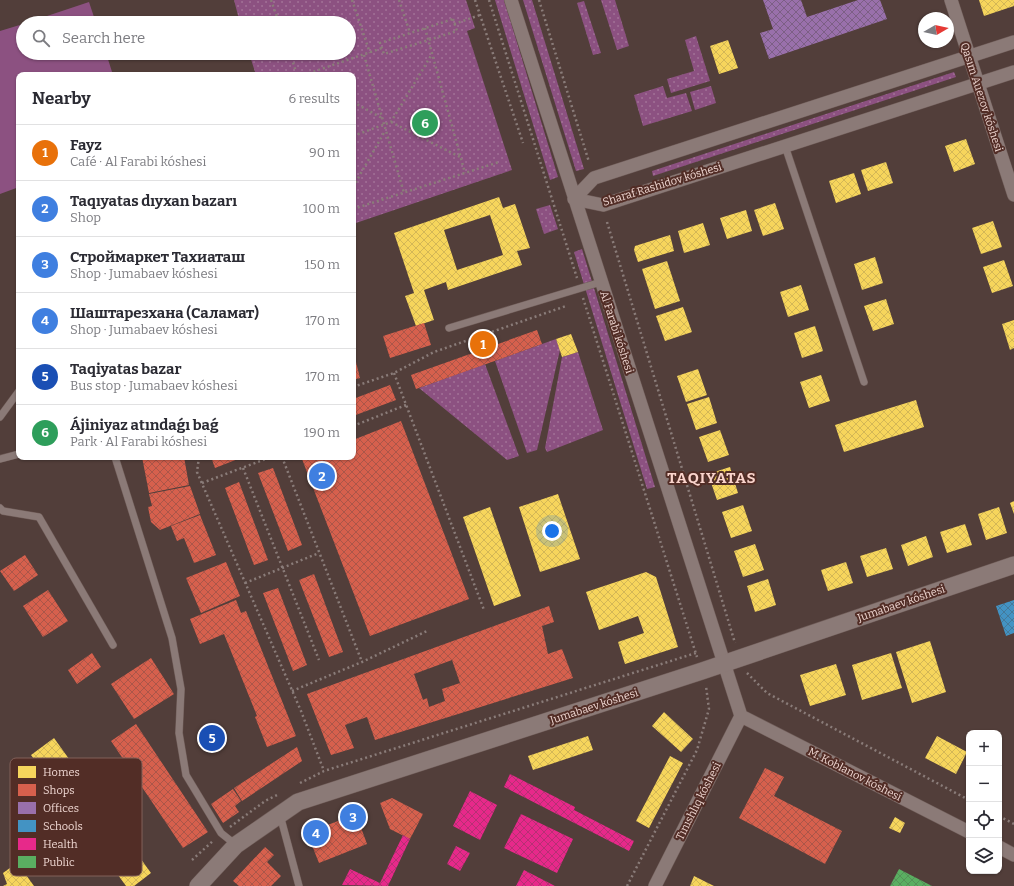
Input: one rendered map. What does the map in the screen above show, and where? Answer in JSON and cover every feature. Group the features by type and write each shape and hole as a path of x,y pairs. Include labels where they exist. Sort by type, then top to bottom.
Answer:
{"street":[{"name":"Al Farabi kóshesi","path":"511,0 723,664 741,716"},
{"name":"Qasım Auezov kóshesi","path":"951,0 978,84 1011,173 1014,195"},
{"path":"574,199 594,178 1014,42"},
{"name":"Sharaf Rashidov kóshesi","path":"574,199 603,205 1014,72"},
{"name":"Jumabaev kóshesi","path":"198,886 236,845 280,813 298,802 723,664 1014,565"},
{"name":"M. Koblanov kóshesi","path":"741,716 966,830"},
{"name":"Tınıshlıq kóshesi","path":"655,886 741,716"},
{"path":"1002,849 1014,855"}],"lane":[{"path":"785,146 864,382"},
{"path":"449,328 601,282"},
{"path":"0,417 16,395"},
{"path":"0,460 16,455"},
{"path":"116,460 172,638 181,689 179,733 186,775 221,834 236,845"},
{"path":"0,508 3,511 39,517 113,645"},
{"path":"280,813 299,886"}],"path":[{"path":"271,0 277,16"},
{"path":"352,0 370,53"},
{"path":"399,0 410,33"},
{"path":"475,0 523,143"},
{"path":"489,0 698,660"},
{"path":"539,0 589,162"},
{"path":"454,24 480,15"},
{"path":"452,19 456,31 384,54 380,42 425,28 452,19"},
{"path":"425,28 465,173"},
{"path":"356,58 382,48"},
{"path":"356,135 384,126 391,122 432,54"},
{"path":"364,55 404,193"},
{"path":"292,60 296,72"},
{"path":"313,72 349,60"},
{"path":"356,104 382,118"},
{"path":"391,122 461,158"},
{"path":"356,182 386,131"},
{"path":"356,208 499,162"},
{"path":"608,222 736,647"},
{"path":"576,302 584,300"},
{"path":"356,386 394,373 434,352 569,305"},
{"path":"394,373 484,610"},
{"path":"356,425 406,405"},
{"path":"199,460 197,472 292,691 324,770"},
{"path":"202,483 263,460"},
{"path":"283,460 362,662"},
{"path":"243,468 319,660"},
{"path":"245,583 319,553"},
{"path":"292,691 362,662 428,631"},
{"path":"744,670 767,693 966,798"},
{"path":"627,886 697,750 709,709 706,683"},
{"path":"1002,818 1014,824"}],"shaded area":[{"path":"234,0 466,0 475,28 467,31 512,170 356,223 356,72 255,72 251,60 356,60 356,16 238,16"},
{"path":"495,0 504,0 558,177 550,180"},
{"path":"523,0 532,0 584,169 576,171"},
{"path":"601,0 615,0 629,46 617,50"},
{"path":"584,1 601,53 593,55 577,3"},
{"path":"89,2 94,16 47,16"},
{"path":"16,26 16,60 108,60 112,72 16,72 16,188 0,194 0,31"},
{"path":"696,36 710,81 671,93 667,79 694,71 685,40"},
{"path":"954,72 956,77 653,176 652,171"},
{"path":"663,86 667,98 686,93 692,111 643,126 634,95"},
{"path":"711,86 716,103 695,110 690,92"},
{"path":"550,205 558,229 544,234 536,209"},
{"path":"582,249 655,487 647,489 574,252"},
{"path":"556,339 560,350 537,450 527,453 495,361"},
{"path":"578,352 603,430 547,452 545,448 562,357"},
{"path":"485,364 519,456 507,460 419,388"}],"building: Homes":[{"path":"979,0 1014,0 1014,6 984,16"},
{"path":"728,40 738,68 719,74 710,46"},
{"path":"966,139 975,164 954,172 945,146"},
{"path":"886,162 893,183 868,191 861,170"},
{"path":"854,173 861,194 836,203 829,181"},
{"path":"499,197 503,208 515,204 530,248 517,251 522,265 448,290 446,282 424,290 434,320 416,326 405,296 414,293 394,233","holes":["490,215 503,255 457,270 444,230"]},
{"path":"775,203 784,229 763,236 754,210"},
{"path":"746,210 752,231 727,239 720,218"},
{"path":"993,221 1002,247 981,254 972,228"},
{"path":"703,223 710,245 684,253 678,231"},
{"path":"670,235 674,251 638,262 634,250 635,246"},
{"path":"875,257 883,283 862,290 854,264"},
{"path":"1004,260 1013,286 992,293 983,267"},
{"path":"667,261 680,301 655,309 642,269"},
{"path":"801,285 809,310 788,317 780,292"},
{"path":"886,299 894,324 873,331 864,306"},
{"path":"683,307 692,332 665,341 656,316"},
{"path":"1014,320 1014,348 1010,350 1002,324"},
{"path":"815,326 823,351 802,358 794,333"},
{"path":"571,334 578,352 562,357 556,339"},
{"path":"698,369 707,395 686,402 677,376"},
{"path":"821,375 830,401 809,408 800,382"},
{"path":"709,397 717,423 696,430 687,404"},
{"path":"916,400 924,427 844,452 835,425"},
{"path":"720,430 729,455 708,462 699,437"},
{"path":"730,467 738,493 717,500 708,474"},
{"path":"558,494 580,559 540,572 519,507"},
{"path":"1014,501 1014,514 1010,503"},
{"path":"743,505 752,531 731,538 722,512"},
{"path":"490,507 521,596 494,606 463,517"},
{"path":"999,507 1007,533 986,540 978,514"},
{"path":"965,524 972,545 947,553 940,532"},
{"path":"926,536 933,557 908,566 901,545"},
{"path":"755,544 764,570 743,577 734,551"},
{"path":"886,548 893,569 867,577 860,556"},
{"path":"846,562 853,583 828,591 821,570"},
{"path":"646,572 656,577 678,647 625,664 618,642 644,633 638,616 599,630 586,592"},
{"path":"768,579 776,605 755,612 747,586"},
{"path":"930,641 946,692 912,703 896,652"},
{"path":"891,653 902,688 862,700 852,665"},
{"path":"836,664 846,695 810,706 800,675"},
{"path":"664,712 693,739 681,752 652,726"},
{"path":"588,736 593,750 533,770 528,756"},
{"path":"937,736 966,751 956,774 925,758"},
{"path":"54,738 68,758 33,758 31,755"},
{"path":"670,756 683,763 649,828 636,821"},
{"path":"895,817 905,823 900,833 889,828"},
{"path":"142,860 151,873 134,886 126,886 119,876 142,876"},
{"path":"10,868 10,876 27,876 34,886 3,886 7,884 3,873"},
{"path":"694,876 714,886 690,886"}],"building: Shops":[{"path":"424,323 431,345 390,358 383,336"},
{"path":"537,330 542,344 416,389 411,375"},
{"path":"356,362 360,378 356,379"},
{"path":"390,385 396,400 356,415 356,398"},
{"path":"401,421 469,599 370,636 302,460 356,460 356,439"},
{"path":"143,460 185,460 189,485 149,493"},
{"path":"212,460 235,460 215,468"},
{"path":"273,468 302,545 288,551 258,473"},
{"path":"239,482 268,560 254,565 225,488"},
{"path":"190,486 200,514 160,530 151,522 148,507 152,506 149,494"},
{"path":"200,515 216,555 194,563 184,538 177,541 171,526"},
{"path":"25,555 38,575 14,591 0,571"},
{"path":"226,562 240,596 201,613 186,578"},
{"path":"314,574 343,652 329,657 299,580"},
{"path":"278,588 307,665 293,671 263,593"},
{"path":"48,590 68,621 43,637 23,606"},
{"path":"236,600 241,613 246,611 296,736 267,747 255,717 257,716 224,634 200,644 190,619"},
{"path":"549,606 554,622 542,626 548,654 562,649 573,678 375,740 367,717 345,725 354,748 331,755 307,694","holes":["452,660 460,683 442,689 445,701 429,707 427,698 423,700 414,674"]},
{"path":"92,653 101,667 77,684 68,670"},
{"path":"151,658 174,694 134,719 111,684"},
{"path":"136,724 208,832 183,848 142,787 142,758 122,758 111,741"},
{"path":"297,747 302,761 242,801 234,788"},
{"path":"765,768 784,777 774,796 842,831 825,864 739,818"},
{"path":"233,789 241,801 235,806 239,812 223,823 211,804"},
{"path":"392,798 423,814 410,839 390,829 380,803"},
{"path":"356,814 367,844 319,863 307,833"},
{"path":"265,847 274,855 267,862 281,876 271,886 239,886 233,881"}],"building: Offices":[{"path":"763,0 801,0 807,17 858,0 880,0 887,19 769,59 760,33 773,29"}],"building: Schools":[{"path":"1014,600 1014,633 1006,636 996,606"}],"building: Health":[{"path":"510,774 575,807 574,810 634,841 629,851 504,787"},
{"path":"470,791 497,805 480,840 453,826"},
{"path":"521,814 573,839 557,873 504,848"},
{"path":"403,835 410,839 388,886 342,885 350,869 380,883"},
{"path":"456,846 470,853 460,871 447,864"},
{"path":"524,870 555,886 516,886"}],"building: Public":[{"path":"899,869 932,886 890,886"}],"place":[{"name":"Ájiniyaz atındaǵı baǵ","path":"425,123"},
{"name":"Fayz","path":"483,344"},
{"name":"Taqıyatas dıyxan bazarı","path":"322,476"},
{"name":"Taqiyatas bazar","path":"212,738"},
{"name":"Строймаркет Тахиаташ","path":"353,817"},
{"name":"Шаштарезхана (Саламат)","path":"316,833"}],"district":[{"name":"TAQIYATAS","path":"712,478"}]}
